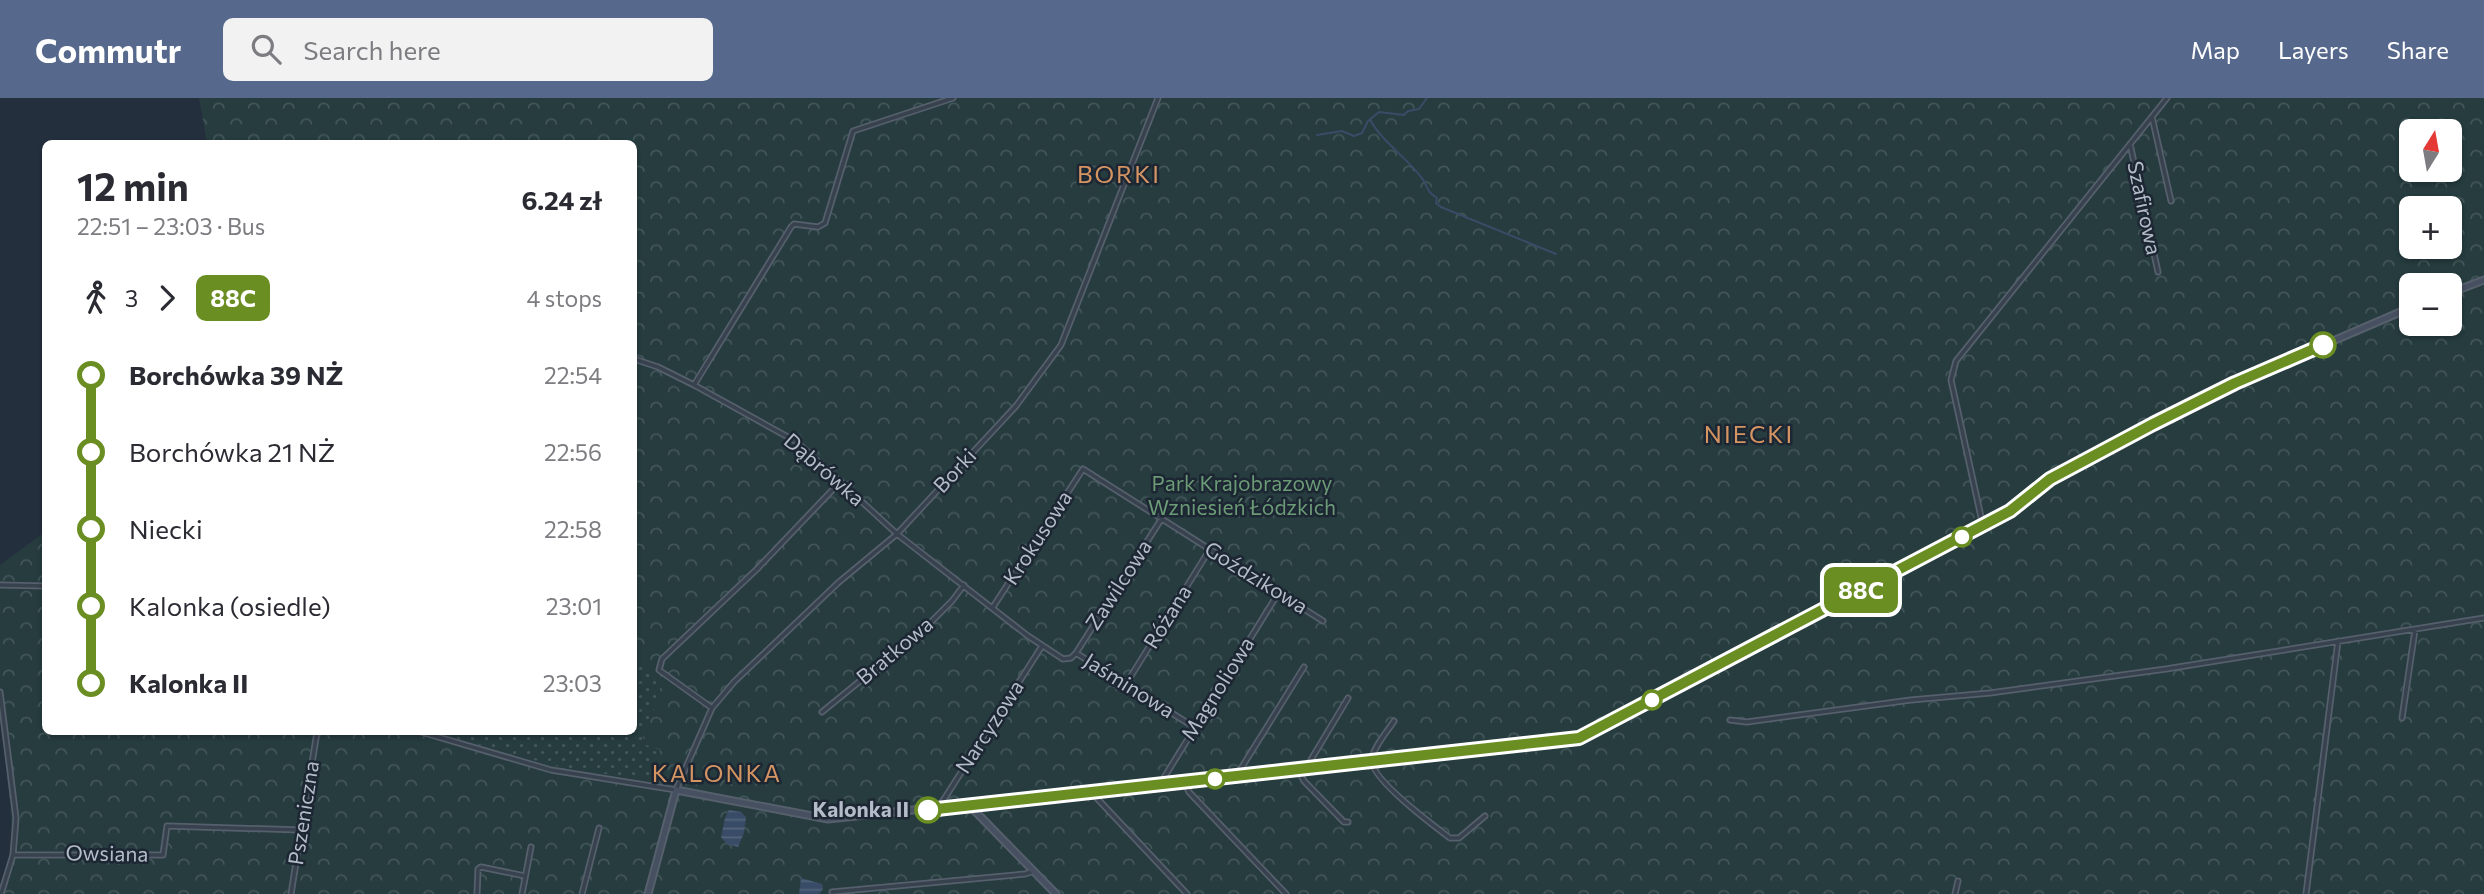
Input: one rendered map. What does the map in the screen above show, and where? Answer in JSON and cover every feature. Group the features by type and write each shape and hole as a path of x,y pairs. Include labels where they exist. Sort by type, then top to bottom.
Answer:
{"street":[{"path":"694,385 794,224 818,227 825,223 853,131 953,98"},
{"name":"Borki","path":"676,790 712,708 734,682 839,582 897,534 1016,405 1061,345 1158,98"},
{"path":"1983,526 1951,374 1956,361 2168,98"},
{"path":"2152,117 2171,201"},
{"name":"Szafirowa","path":"2130,144 2158,272"},
{"path":"2462,289 2484,281"},
{"path":"431,735 551,770 676,790 825,820 1562,741 1585,736 1983,526 2010,511 2050,479 2153,424 2235,383 2399,313"},
{"name":"Dąbrówka","path":"637,360 694,385 797,442 897,534 964,584"},
{"name":"Goździkowa","path":"1083,469 1323,621"},
{"name":"Krokusowa","path":"993,607 1083,469"},
{"path":"712,708 659,670 662,659 757,569 841,481"},
{"name":"Zawilcowa","path":"1076,653 1162,518"},
{"name":"Różana","path":"1126,684 1210,549"},
{"name":"Jaśminowa","path":"964,584 1042,646 1063,659 1071,658 1076,653 1194,727"},
{"name":"Bratkowa","path":"822,712 925,628 952,601 964,584"},
{"path":"0,585 42,586"},
{"name":"Magnoliowa","path":"1160,785 1279,592"},
{"path":"1730,720 1747,722 1911,700 1990,693 2484,618"},
{"path":"2402,718 2415,630"},
{"path":"2306,894 2338,641"},
{"name":"Narcyzowa","path":"938,809 1042,646"},
{"path":"1237,777 1304,667"},
{"path":"0,692 16,818 13,855 1,894"},
{"path":"1306,769 1348,698"},
{"path":"1394,721 1373,754 1371,762 1374,771 1400,798 1450,838 1458,838 1485,816"},
{"name":"Pszeniczna","path":"291,894 317,735"},
{"path":"1298,770 1304,780 1344,822 1348,822"},
{"path":"1185,782 1189,792 1286,894"},
{"path":"648,894 676,790"},
{"path":"1091,793 1187,894"},
{"path":"969,806 1056,894"},
{"name":"Owsiana","path":"13,855 163,855 167,826 301,830"},
{"path":"582,894 599,828"},
{"path":"522,894 531,847"},
{"path":"477,894 478,869 481,867 525,876"},
{"path":"832,892 1034,871"},
{"path":"1955,894 1958,881"}],"green space":[{"name":"Park Krajobrazowy Wzniesień Łódzkich","path":"199,98 2484,98 2484,894 0,894 13,855 0,711 0,565 42,534 42,735 637,735 637,140 206,140"},
{"path":"637,666 657,671 665,680 641,743 660,750 651,779 571,770 442,735 637,735"}],"water":[{"path":"729,810 741,812 746,817 744,833 738,847 727,844 721,837"},
{"path":"801,878 822,884 823,889 819,894 799,894"}],"waterway":[{"path":"1317,135 1342,131 1354,136 1362,133 1368,121 1379,112 1404,115 1408,111 1419,109 1427,98"},
{"path":"1370,119 1380,134 1422,179 1441,207 1556,254"}],"bus line":[{"name":"88C","path":"928,810 1579,738 2010,511 2050,479 2153,424 2235,383 2323,345"}],"place":[{"name":"Kalonka II","path":"928,810"}],"district":[{"name":"BORKI","path":"1119,175"},
{"name":"NIECKI","path":"1749,435"},
{"name":"KALONKA","path":"717,774"}]}
